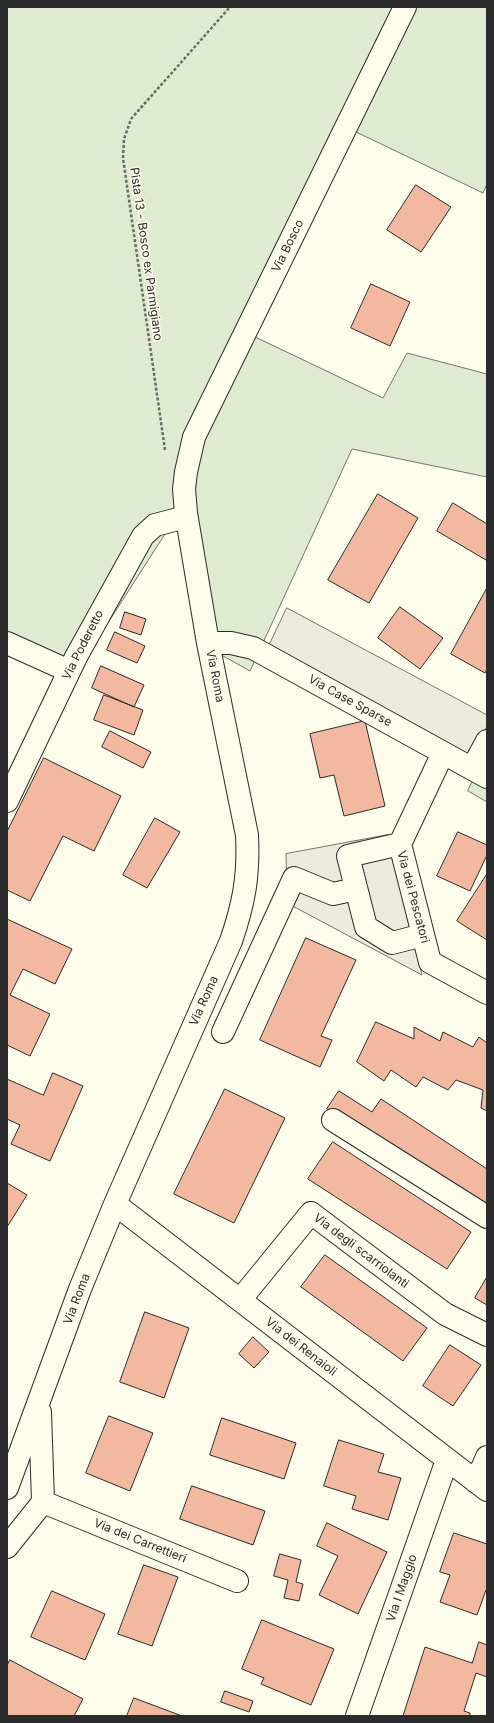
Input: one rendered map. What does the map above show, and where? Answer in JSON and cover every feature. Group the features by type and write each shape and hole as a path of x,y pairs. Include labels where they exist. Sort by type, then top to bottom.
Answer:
{"street":[{"name":"Via Bosco","path":"184,489 189,455 194,437 405,7"},
{"name":"Via Roma","path":"7,1488 80,1289 231,941 241,911 246,884 248,862 246,835 208,642 186,517 184,489"},
{"name":"Via Poderetto","path":"7,801 69,671 143,536 156,525 186,517"},
{"name":"Via Case Sparse","path":"208,642 231,643 254,648 479,773"},
{"path":"7,643 69,671"},
{"path":"479,773 487,742"},
{"name":"Via dei Pescatori","path":"443,753 400,844 430,962 487,993"},
{"path":"400,844 348,856 356,889 366,927 392,943 423,935"},
{"path":"223,1032 294,878 332,894 356,889"},
{"path":"333,1120 487,1217"},
{"name":"Via dei Renaioli","path":"116,1204 481,1486"},
{"name":"Via degli scarriolanti","path":"240,1300 311,1213 445,1314 487,1335"},
{"path":"7,1547 43,1502 39,1401"},
{"path":"481,1486 487,1457"},
{"name":"Via I Maggio","path":"357,1716 447,1460"},
{"name":"Via dei Carrettieri","path":"43,1502 237,1581"}],"path":[{"name":"Pista 13 - Bosco ex Parmigiano","path":"166,457 123,158 124,139 131,119 230,7"}],"green space":[{"path":"7,7 487,7 487,184 483,193 350,129 251,335 383,398 407,353 487,374 487,477 352,449 250,671 198,642 181,509 72,679 7,651"},
{"path":"487,749 487,802 468,791"}],"shaded area":[{"path":"287,608 487,715 487,726 470,759 268,648"},
{"path":"388,835 422,975 287,903 286,854"}],"building":[{"path":"416,185 451,207 421,252 387,230"},
{"path":"371,284 410,302 390,346 351,328"},
{"path":"378,494 418,518 369,603 328,580"},
{"path":"453,503 487,524 486,560 437,531"},
{"path":"487,588 487,669 485,673 451,654"},
{"path":"400,607 443,638 420,669 378,638"},
{"path":"125,612 146,619 141,635 120,628"},
{"path":"115,632 145,646 137,663 107,650"},
{"path":"101,666 144,685 134,707 92,688"},
{"path":"104,695 143,710 134,735 94,720"},
{"path":"365,721 385,806 344,816 334,775 320,778 310,734"},
{"path":"110,731 151,752 143,768 102,747"},
{"path":"44,758 121,796 94,851 63,836 30,901 7,890 7,832"},
{"path":"155,818 180,832 147,888 123,875"},
{"path":"458,832 487,845 487,855 470,891 437,876"},
{"path":"487,874 487,940 457,921"},
{"path":"7,919 72,949 55,984 23,969 10,995 50,1014 30,1056 7,1045"},
{"path":"306,938 356,960 321,1036 332,1040 320,1067 260,1040"},
{"path":"376,1022 414,1039 414,1027 440,1041 443,1032 473,1047 479,1037 487,1043 487,1111 481,1108 483,1090 456,1080 448,1090 423,1077 416,1087 391,1070 384,1081 357,1062"},
{"path":"53,1073 83,1086 50,1161 11,1144 20,1125 7,1119 7,1079 43,1095"},
{"path":"225,1089 285,1118 234,1223 174,1194"},
{"path":"339,1091 372,1112 381,1099 487,1169 487,1214 327,1109"},
{"path":"333,1142 471,1232 447,1269 308,1179"},
{"path":"7,1183 27,1195 7,1227"},
{"path":"325,1255 427,1328 403,1361 301,1287"},
{"path":"487,1277 487,1305 475,1298"},
{"path":"145,1312 189,1328 164,1398 120,1382"},
{"path":"253,1337 269,1352 254,1368 239,1354"},
{"path":"450,1345 481,1365 453,1406 423,1386"},
{"path":"109,1416 153,1433 130,1491 86,1473"},
{"path":"222,1418 296,1443 284,1479 210,1455"},
{"path":"339,1440 384,1454 378,1472 401,1478 388,1520 352,1509 356,1496 324,1486"},
{"path":"192,1486 265,1511 253,1545 180,1519"},
{"path":"327,1523 387,1552 358,1614 319,1595 338,1556 317,1546"},
{"path":"454,1533 487,1544 487,1591 486,1590 477,1615 440,1602 450,1575 440,1572"},
{"path":"280,1554 301,1560 296,1582 303,1584 299,1601 284,1598 288,1580 274,1576"},
{"path":"144,1565 178,1577 152,1646 118,1634"},
{"path":"52,1591 105,1614 85,1660 31,1637"},
{"path":"262,1620 334,1649 311,1705 261,1684 264,1678 242,1669"},
{"path":"479,1642 487,1645 487,1677 476,1673 464,1711 470,1713 470,1716 403,1716 425,1647 472,1663"},
{"path":"10,1660 83,1699 74,1716 7,1716 7,1666"},
{"path":"225,1691 253,1701 249,1712 221,1702"},
{"path":"134,1698 182,1716 127,1716"}]}
